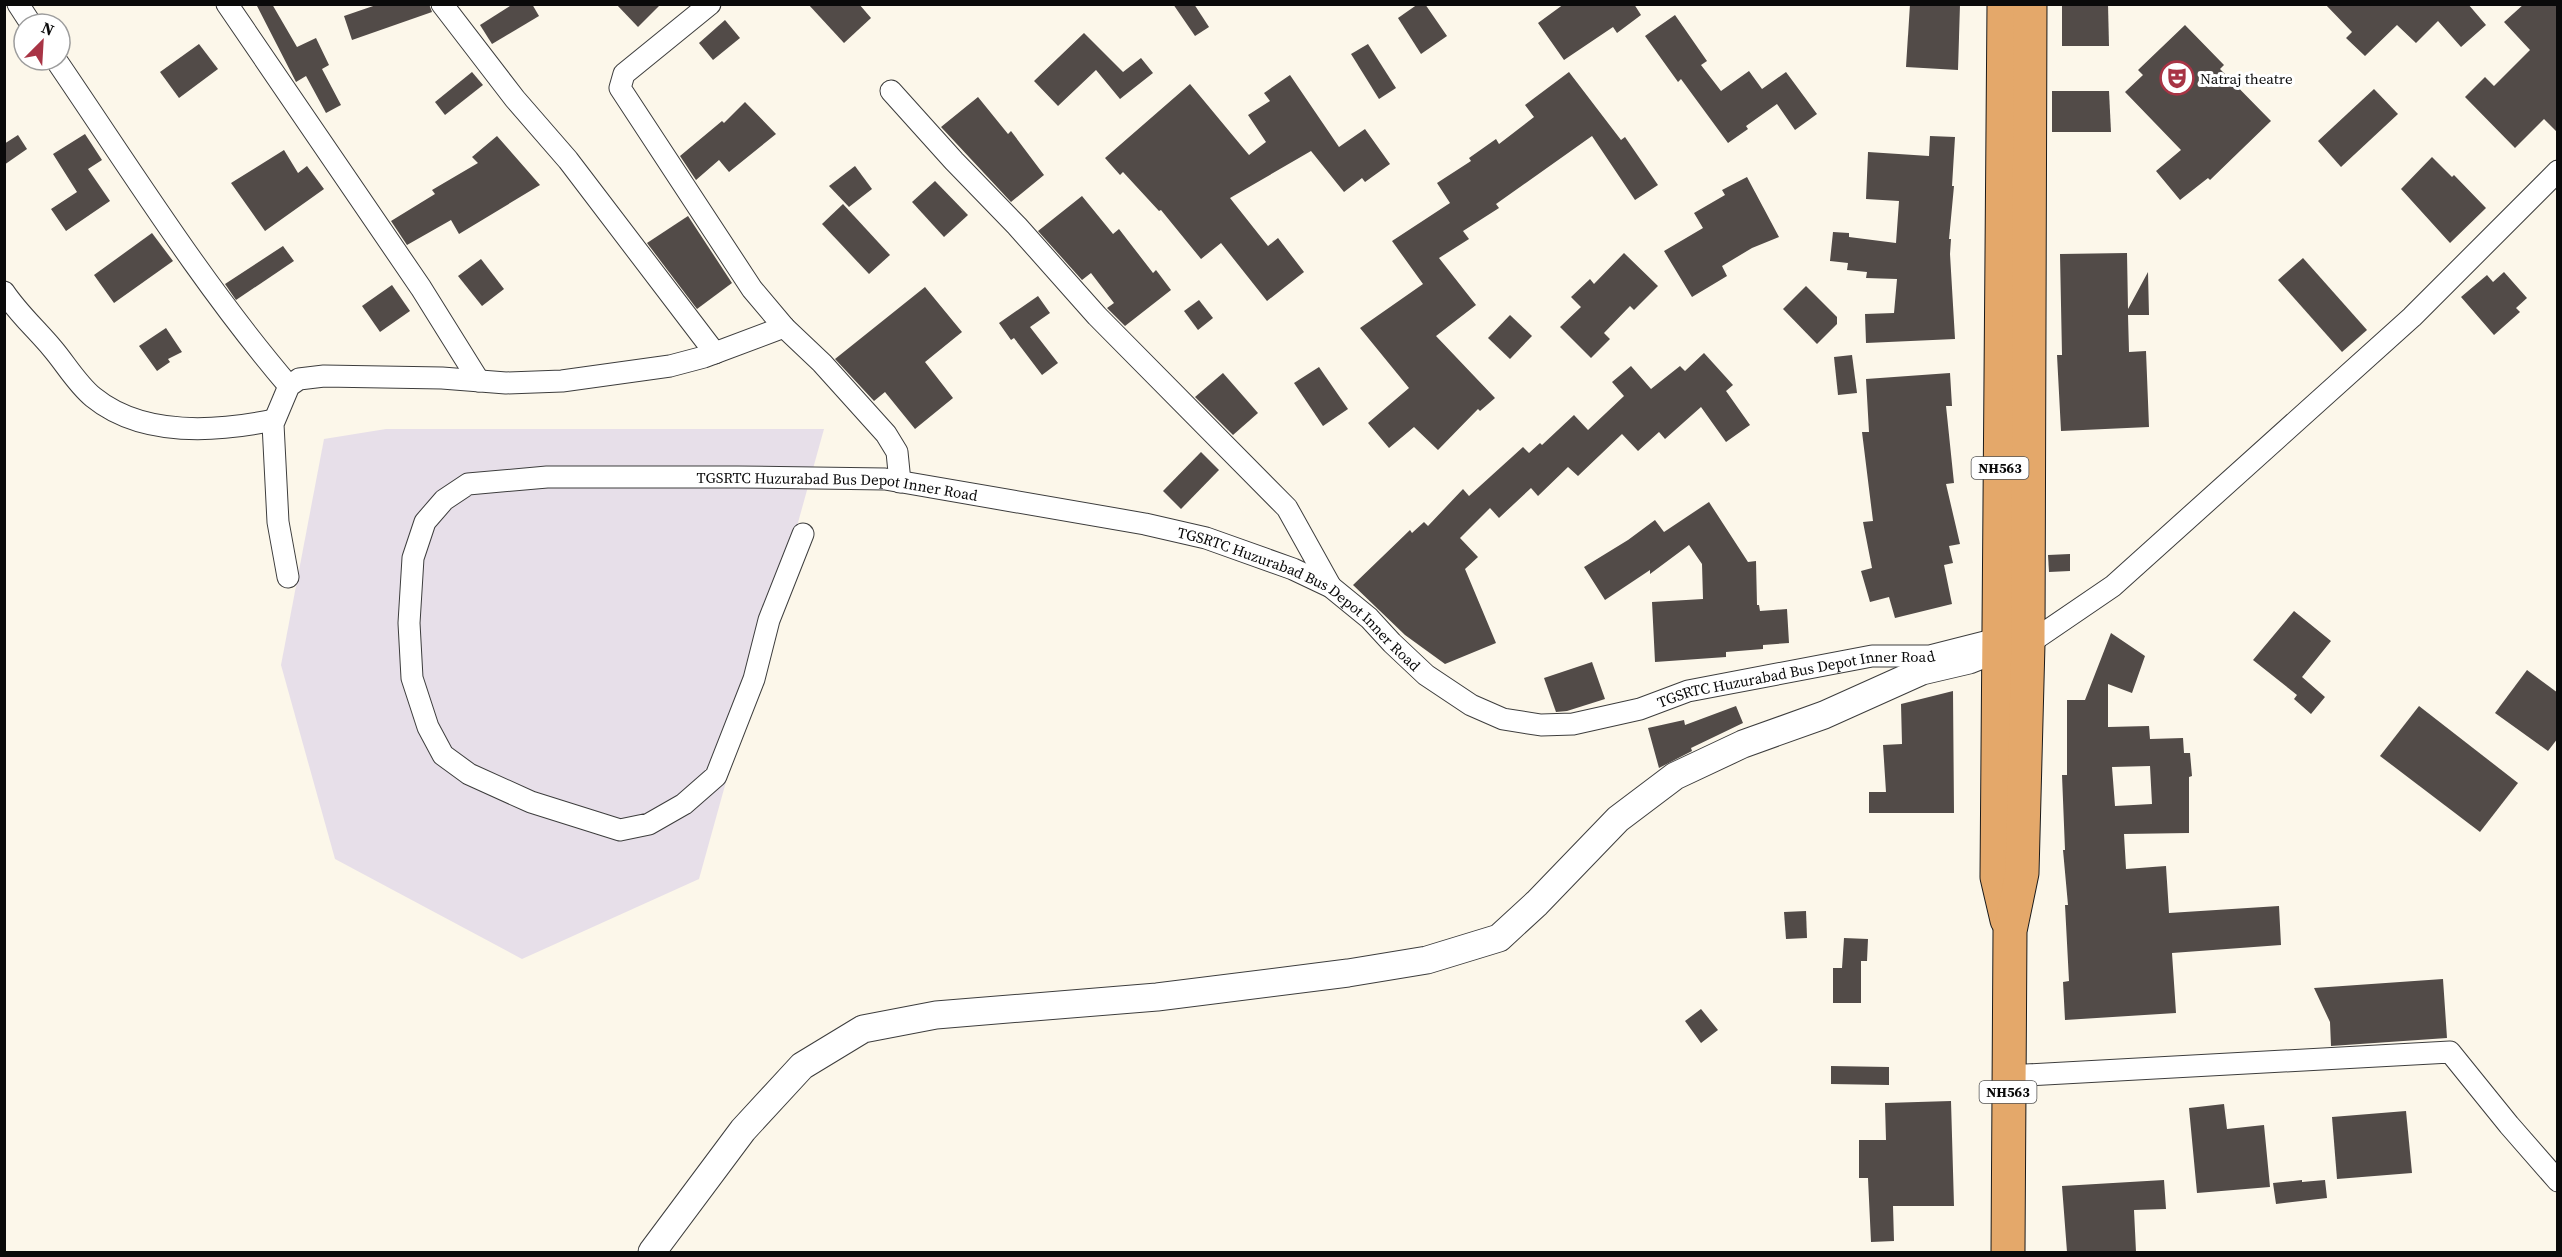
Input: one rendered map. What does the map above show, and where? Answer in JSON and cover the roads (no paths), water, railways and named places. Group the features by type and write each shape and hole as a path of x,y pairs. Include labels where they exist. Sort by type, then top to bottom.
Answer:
{"highway":[{"name":"NH563","path":"2004,4 2009,644"},
{"name":"NH563","path":"2007,1252 2010,931 1997,877 2009,644 2030,4"}],"street":[{"path":"227,4 420,288 479,381"},
{"path":"442,4 515,99 568,160 715,353"},
{"path":"710,4 624,74 620,88 752,290 886,434 897,452 900,482"},
{"path":"64,72 169,228 262,354 289,386"},
{"path":"891,91 1097,316 1287,508 1331,587"},
{"name":"TGSRTC Huzurabad Bus Depot Inner Road","path":"802,534 769,620 754,679 716,776 684,804 649,824 620,830 531,802 469,774 443,756 428,727 412,678 409,623 413,558 425,522 444,500 468,484 547,477 875,479 1145,524 1206,538 1293,569 1331,587 1369,618 1426,675 1471,705 1503,719 1541,725 1573,724 1640,709 1688,691 1872,656 1929,656 2009,644 2113,586 2412,316 2558,171"},
{"path":"4,292 15,308 52,347 92,397 115,411 146,422 180,429 242,427 274,420"},
{"path":"288,577 275,493 274,420 289,386 309,376 518,382 602,376 670,366 715,353 784,327"},
{"path":"652,1252 743,1130 802,1066 863,1029 936,1015 1157,997 1348,974 1427,960 1499,938 1537,903 1618,819 1675,776 1743,744 1824,714 1922,671 1969,660 2009,644"},
{"path":"2008,1076 2450,1052 2509,1125 2558,1180"}],"place":[{"name":"Natraj theatre","path":"2177,78"}]}
